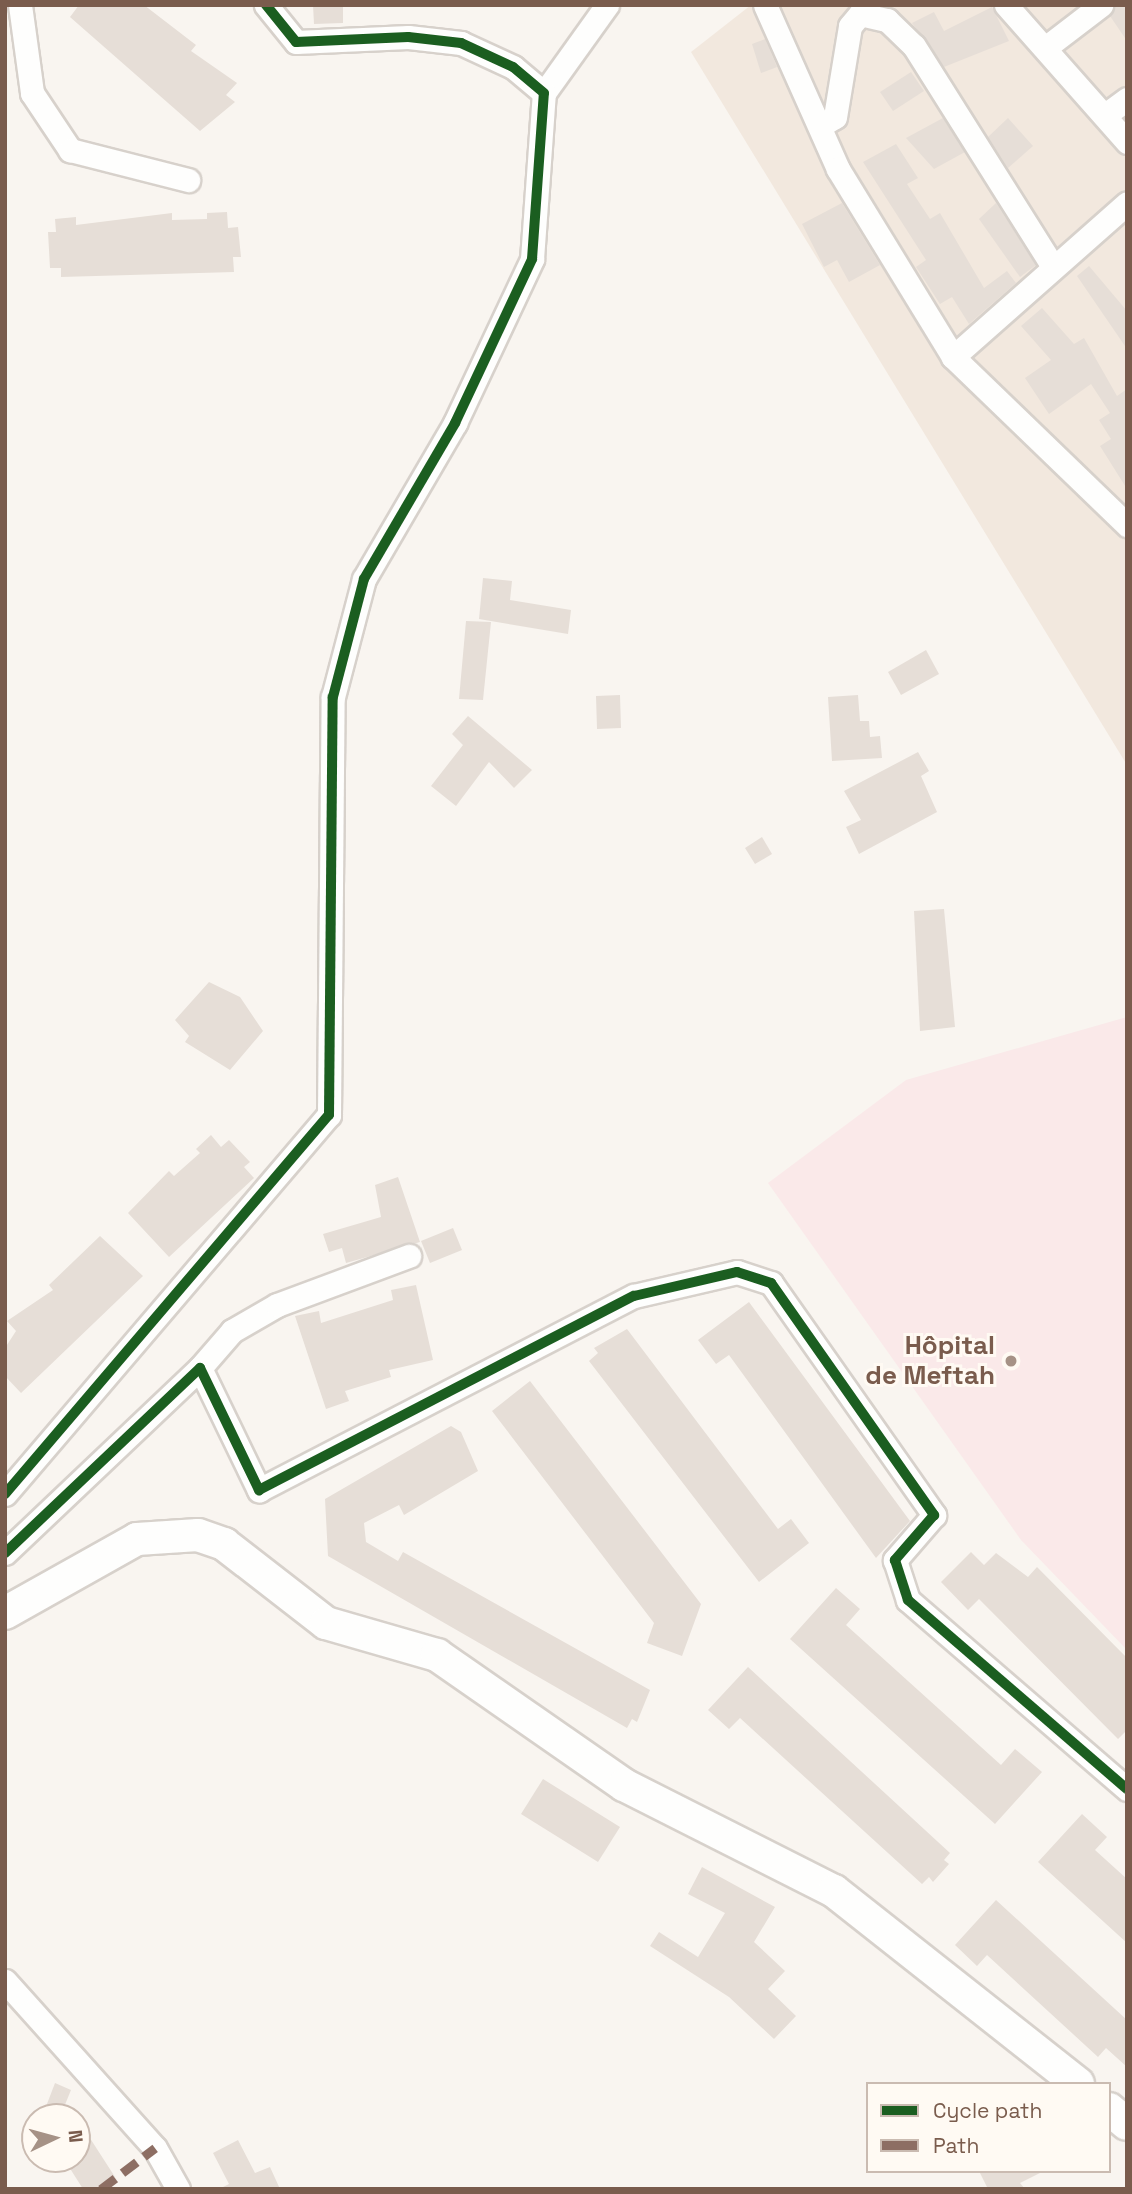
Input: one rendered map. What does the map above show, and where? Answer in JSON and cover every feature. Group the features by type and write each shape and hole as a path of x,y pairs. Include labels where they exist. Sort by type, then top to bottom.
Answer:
{"main road":[{"path":"5,1613 137,1539 198,1535 224,1544 326,1623 437,1655 624,1785 834,1891 1076,2082"},
{"path":"1111,2111 1127,2123"}],"street":[{"path":"20,5 32,93 70,150 188,180"},
{"path":"267,5 296,42 408,37 461,43 513,67 544,93"},
{"path":"5,1494 329,1115 333,697 363,579 455,423 532,259 544,93 607,5"},
{"path":"765,5 845,181 953,357 1127,524"},
{"path":"1006,5 1127,142"},
{"path":"1045,48 1101,5"},
{"path":"820,127 835,117 850,26 860,14 887,20 914,46 1052,265"},
{"path":"1105,115 1127,99"},
{"path":"953,357 1052,265 1127,203"},
{"path":"5,1553 200,1368 232,1331 277,1305 409,1256"},
{"path":"200,1368 259,1490 635,1296 737,1272 771,1283 934,1515 895,1560 908,1600 1127,1789"},
{"path":"5,1981 155,2148 178,2189"}],"shaded area":[{"path":"751,5 1127,5 1127,765 691,52"},
{"name":"Hôpital de Meftah","path":"1127,1017 1127,1650 1021,1540 768,1183 906,1080"}],"building":[{"path":"79,5 144,5 196,45 191,51 237,83 226,95 235,102 200,131 70,17"},
{"path":"313,5 343,5 343,23 314,24"},
{"path":"1115,5 1127,5 1127,41 1110,16"},
{"path":"992,7 1009,41 944,67 912,23 934,12 944,31"},
{"path":"765,39 777,67 761,73 752,44"},
{"path":"911,72 924,91 893,111 880,92"},
{"path":"943,118 965,152 934,169 906,138"},
{"path":"1008,118 1033,146 1008,168 988,137"},
{"path":"896,144 918,178 907,184 930,219 940,213 984,288 1007,271 1016,283 969,324 952,297 940,304 916,267 926,260 863,162"},
{"path":"842,203 880,265 849,282 837,260 824,267 802,224"},
{"path":"996,203 1036,265 1020,277 979,219"},
{"path":"227,212 228,228 238,227 241,257 233,257 234,272 61,277 61,268 50,268 48,232 56,232 55,219 76,217 76,225 172,213 172,220 207,219 207,213"},
{"path":"1089,266 1127,311 1127,349 1077,276"},
{"path":"1042,308 1074,344 1084,338 1117,396 1127,389 1127,489 1100,446 1111,439 1099,420 1110,413 1091,384 1049,414 1025,378 1051,360 1021,326"},
{"path":"483,578 512,581 510,600 571,610 568,634 479,619"},
{"path":"466,621 491,622 483,700 459,699"},
{"path":"926,650 939,674 901,695 888,672"},
{"path":"620,695 621,728 597,729 596,696"},
{"path":"858,695 860,721 869,721 870,737 880,736 882,758 832,761 828,697"},
{"path":"468,716 532,770 514,788 489,762 456,806 431,786 463,745 452,734"},
{"path":"918,752 929,771 921,776 937,812 859,854 846,827 861,820 844,791"},
{"path":"762,837 772,854 755,864 745,848"},
{"path":"944,909 955,1027 920,1031 914,911"},
{"path":"209,982 240,997 263,1031 230,1070 185,1042 189,1036 175,1020"},
{"path":"211,1135 221,1147 229,1140 250,1162 244,1167 254,1178 169,1257 128,1213 169,1171 174,1176 200,1153 196,1149"},
{"path":"398,1177 420,1242 346,1263 342,1248 329,1252 323,1234 381,1217 375,1185"},
{"path":"453,1228 462,1250 430,1263 421,1241"},
{"path":"100,1236 143,1276 21,1393 5,1376 5,1348 16,1331 7,1321 53,1290 49,1285"},
{"path":"416,1285 433,1360 389,1370 391,1377 345,1391 349,1401 326,1409 295,1316 319,1311 321,1323 393,1300 391,1290"},
{"path":"749,1302 910,1521 876,1558 729,1355 716,1364 698,1340"},
{"path":"627,1329 778,1529 791,1519 809,1543 759,1582 589,1361 598,1353 594,1348"},
{"path":"530,1381 701,1604 682,1656 647,1643 654,1623 492,1411"},
{"path":"451,1426 461,1432 478,1471 404,1515 399,1505 364,1523 366,1542 398,1561 403,1552 650,1690 637,1722 632,1719 627,1728 328,1556 325,1499"},
{"path":"971,1552 984,1565 996,1553 1028,1577 1037,1567 1127,1658 1127,1730 1118,1739 979,1599 968,1610 941,1582"},
{"path":"836,1588 860,1609 846,1625 1001,1765 1015,1749 1042,1772 995,1824 790,1639"},
{"path":"748,1667 950,1853 944,1860 949,1864 933,1882 929,1877 922,1884 740,1718 729,1729 708,1710"},
{"path":"543,1779 620,1827 598,1862 521,1814"},
{"path":"1082,1814 1107,1837 1095,1850 1127,1879 1127,1943 1038,1862"},
{"path":"702,1867 775,1907 754,1942 785,1971 768,1989 796,2016 774,2039 729,1997 650,1946 659,1932 698,1957 725,1913 688,1894"},
{"path":"996,1900 1127,2020 1127,2067 1106,2048 1098,2057 987,1955 977,1966 955,1945"},
{"path":"55,2083 71,2090 66,2103 47,2103"},
{"path":"91,2140 115,2177 97,2189 83,2189 73,2173 91,2173"},
{"path":"238,2140 255,2173 270,2167 280,2189 219,2189 229,2184 213,2153"},
{"path":"980,2173 1040,2173 1020,2183 1025,2189 988,2189"}],"marked path":[{"path":"101,2189 155,2148"}],"cycle path":[{"path":"5,1494 329,1115 333,697 364,579 455,423 532,259 544,93 513,67 461,43 408,37 296,42 266,5"},
{"path":"5,1553 200,1368 259,1490 634,1296 737,1272 771,1283 934,1515 895,1560 908,1600 1127,1789"}],"place":[{"name":"Hôpital de Meftah","path":"1011,1361"}]}
